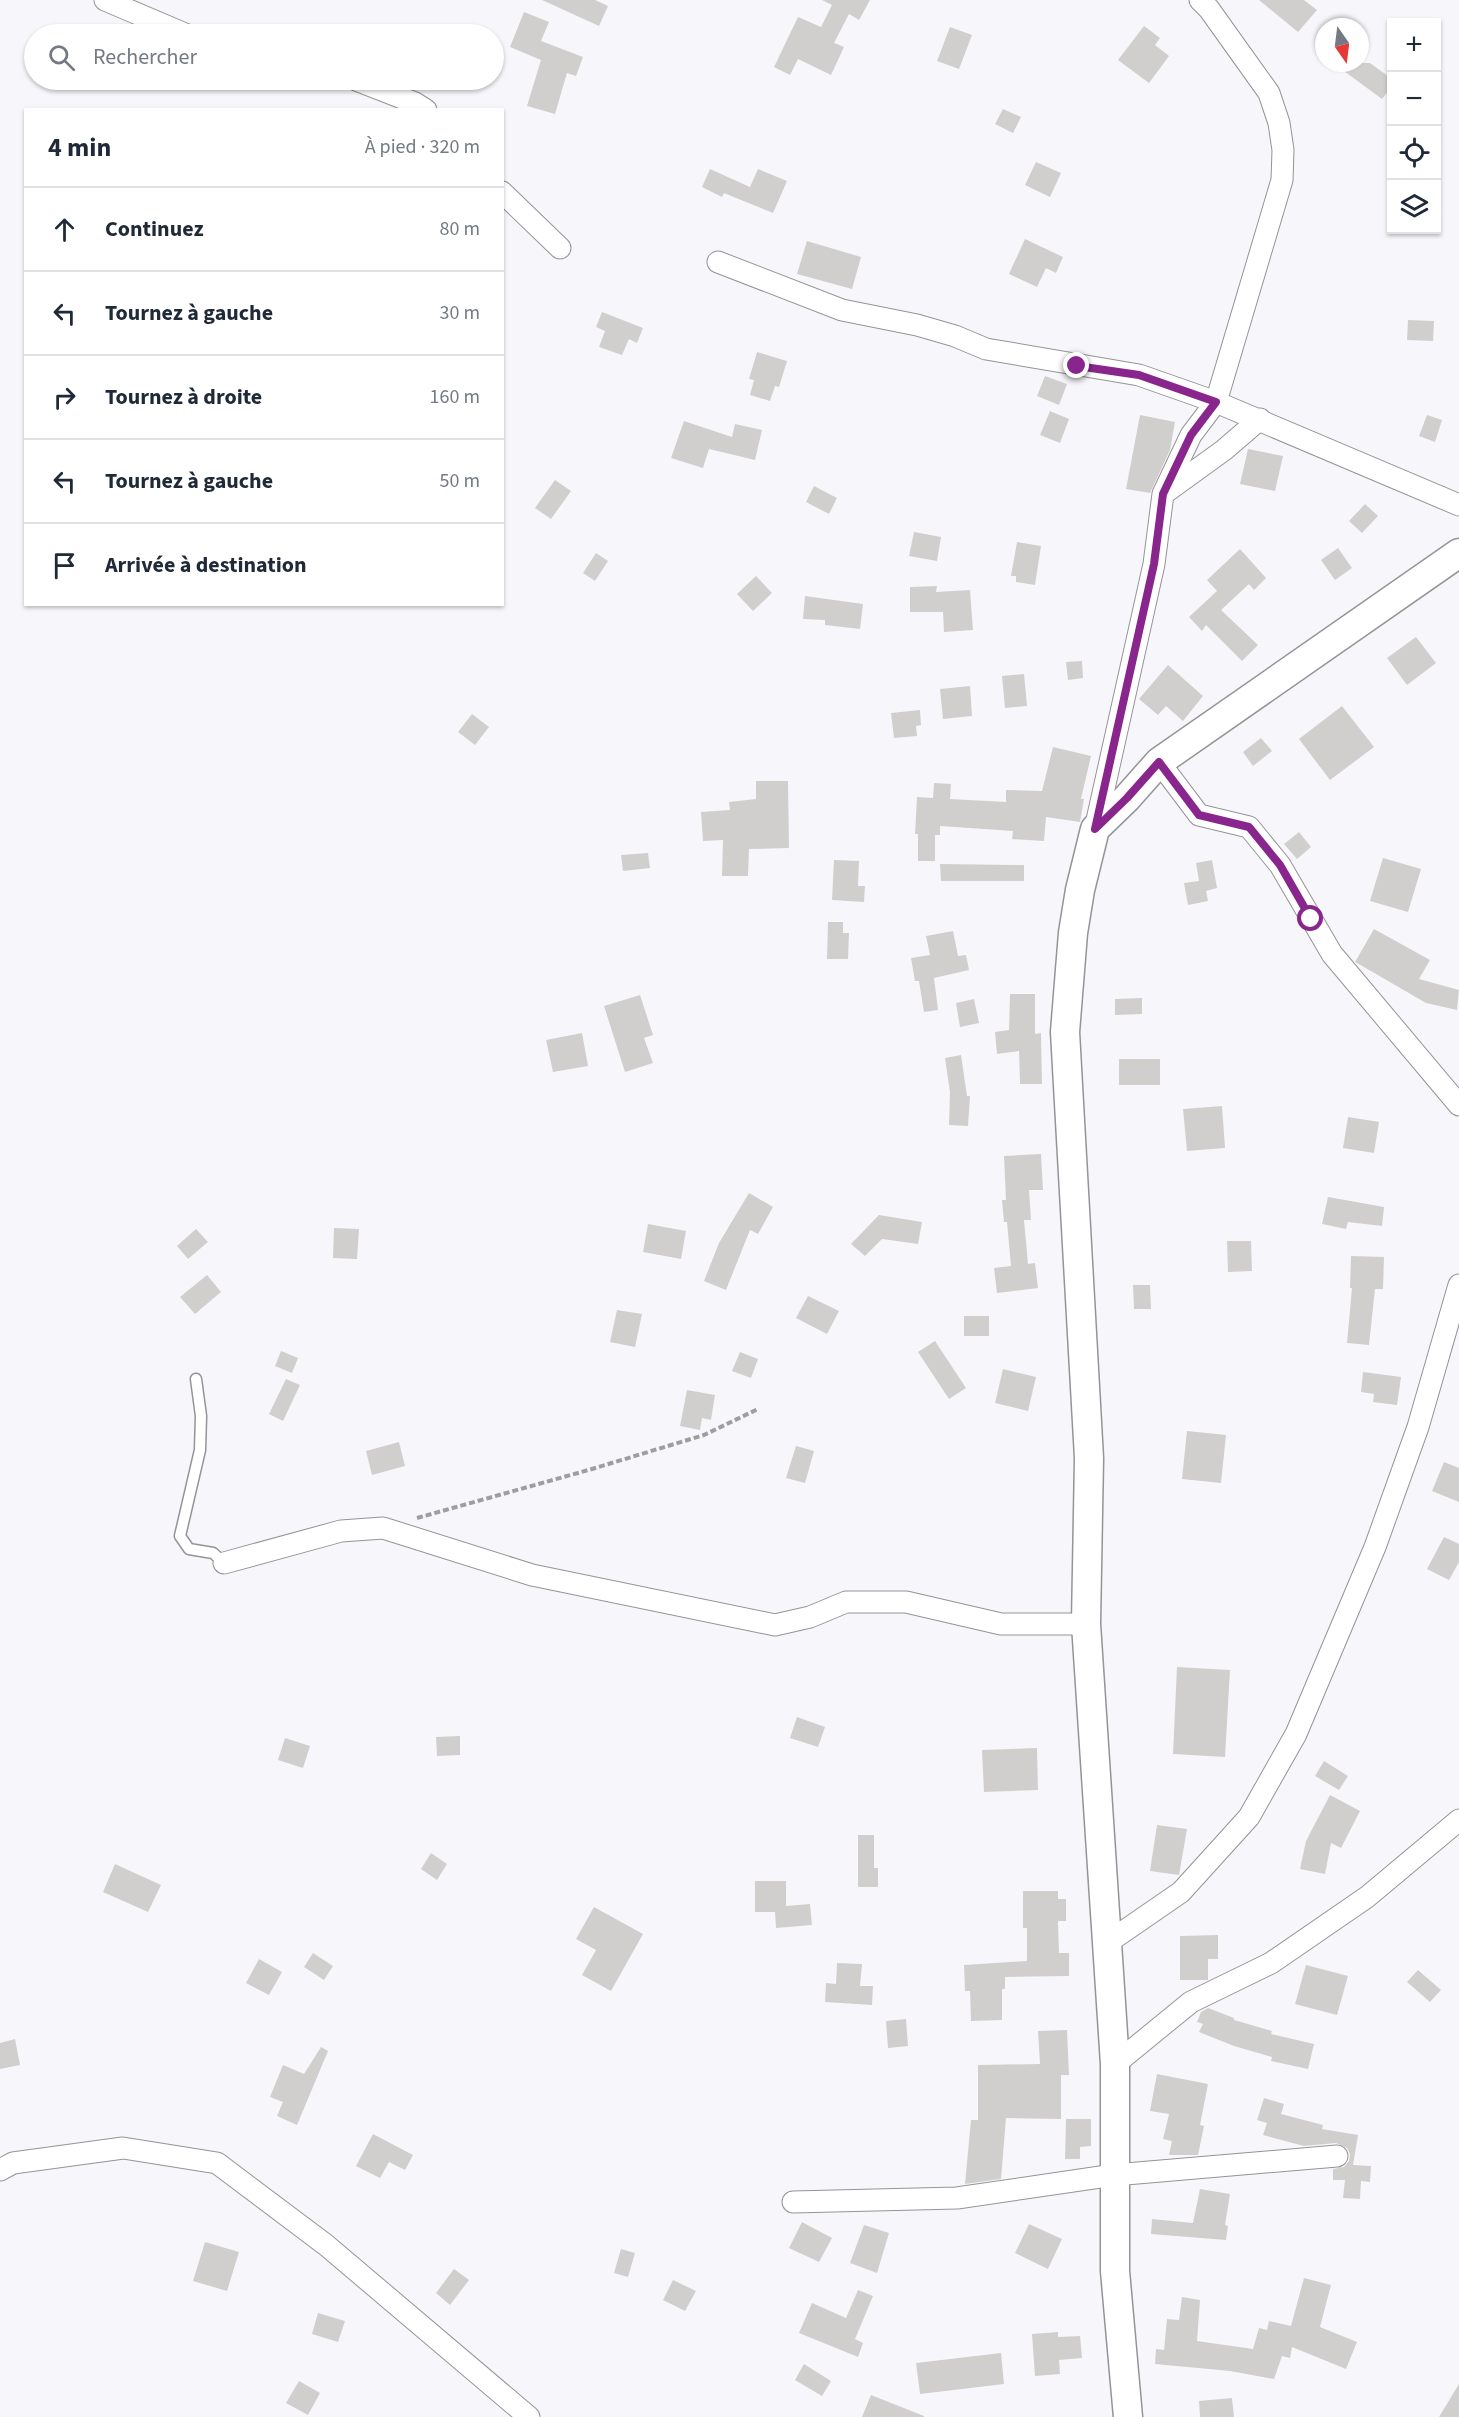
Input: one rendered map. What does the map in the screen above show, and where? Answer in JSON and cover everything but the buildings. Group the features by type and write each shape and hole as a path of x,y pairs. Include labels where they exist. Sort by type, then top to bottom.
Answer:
{"street":[{"path":"105,0 162,24"},
{"path":"1128,2417 1115,2271 1115,2064 1086,1624 1089,1458 1065,1032 1073,933 1080,890 1154,564 1163,494 1191,435 1216,402 1282,180 1283,150 1279,123 1269,93 1209,9 1200,0"},
{"path":"382,90 423,108"},
{"path":"504,194 560,248"},
{"path":"718,262 842,310 917,325 955,336 986,349 1139,375 1260,419 1459,505"},
{"path":"1163,494 1224,450 1260,419"},
{"path":"1095,829 1159,762 1459,553"},
{"path":"1159,762 1199,815 1249,827 1280,865 1332,954 1459,1105"},
{"path":"1107,1943 1181,1892 1249,1817 1296,1734 1375,1547 1418,1427 1459,1285"},
{"path":"224,1563 341,1531 383,1528 532,1575 775,1626 810,1617 846,1602 906,1602 1001,1624 1086,1624"},
{"path":"1115,2064 1191,2002 1271,1963 1367,1898 1459,1820"},
{"path":"0,2170 13,2163 123,2148 217,2163 326,2245 529,2417"},
{"path":"793,2202 957,2198 1114,2175 1336,2156"}],"lane":[{"path":"196,1379 201,1416 200,1450 180,1536 189,1548 213,1553 224,1563"}],"path":[{"path":"383,1528 704,1435 758,1409"}],"route":[{"path":"1077,366 1139,375 1216,402 1191,435 1163,494 1154,564 1095,829 1159,762 1199,815 1249,827 1280,865 1311,919"}]}
